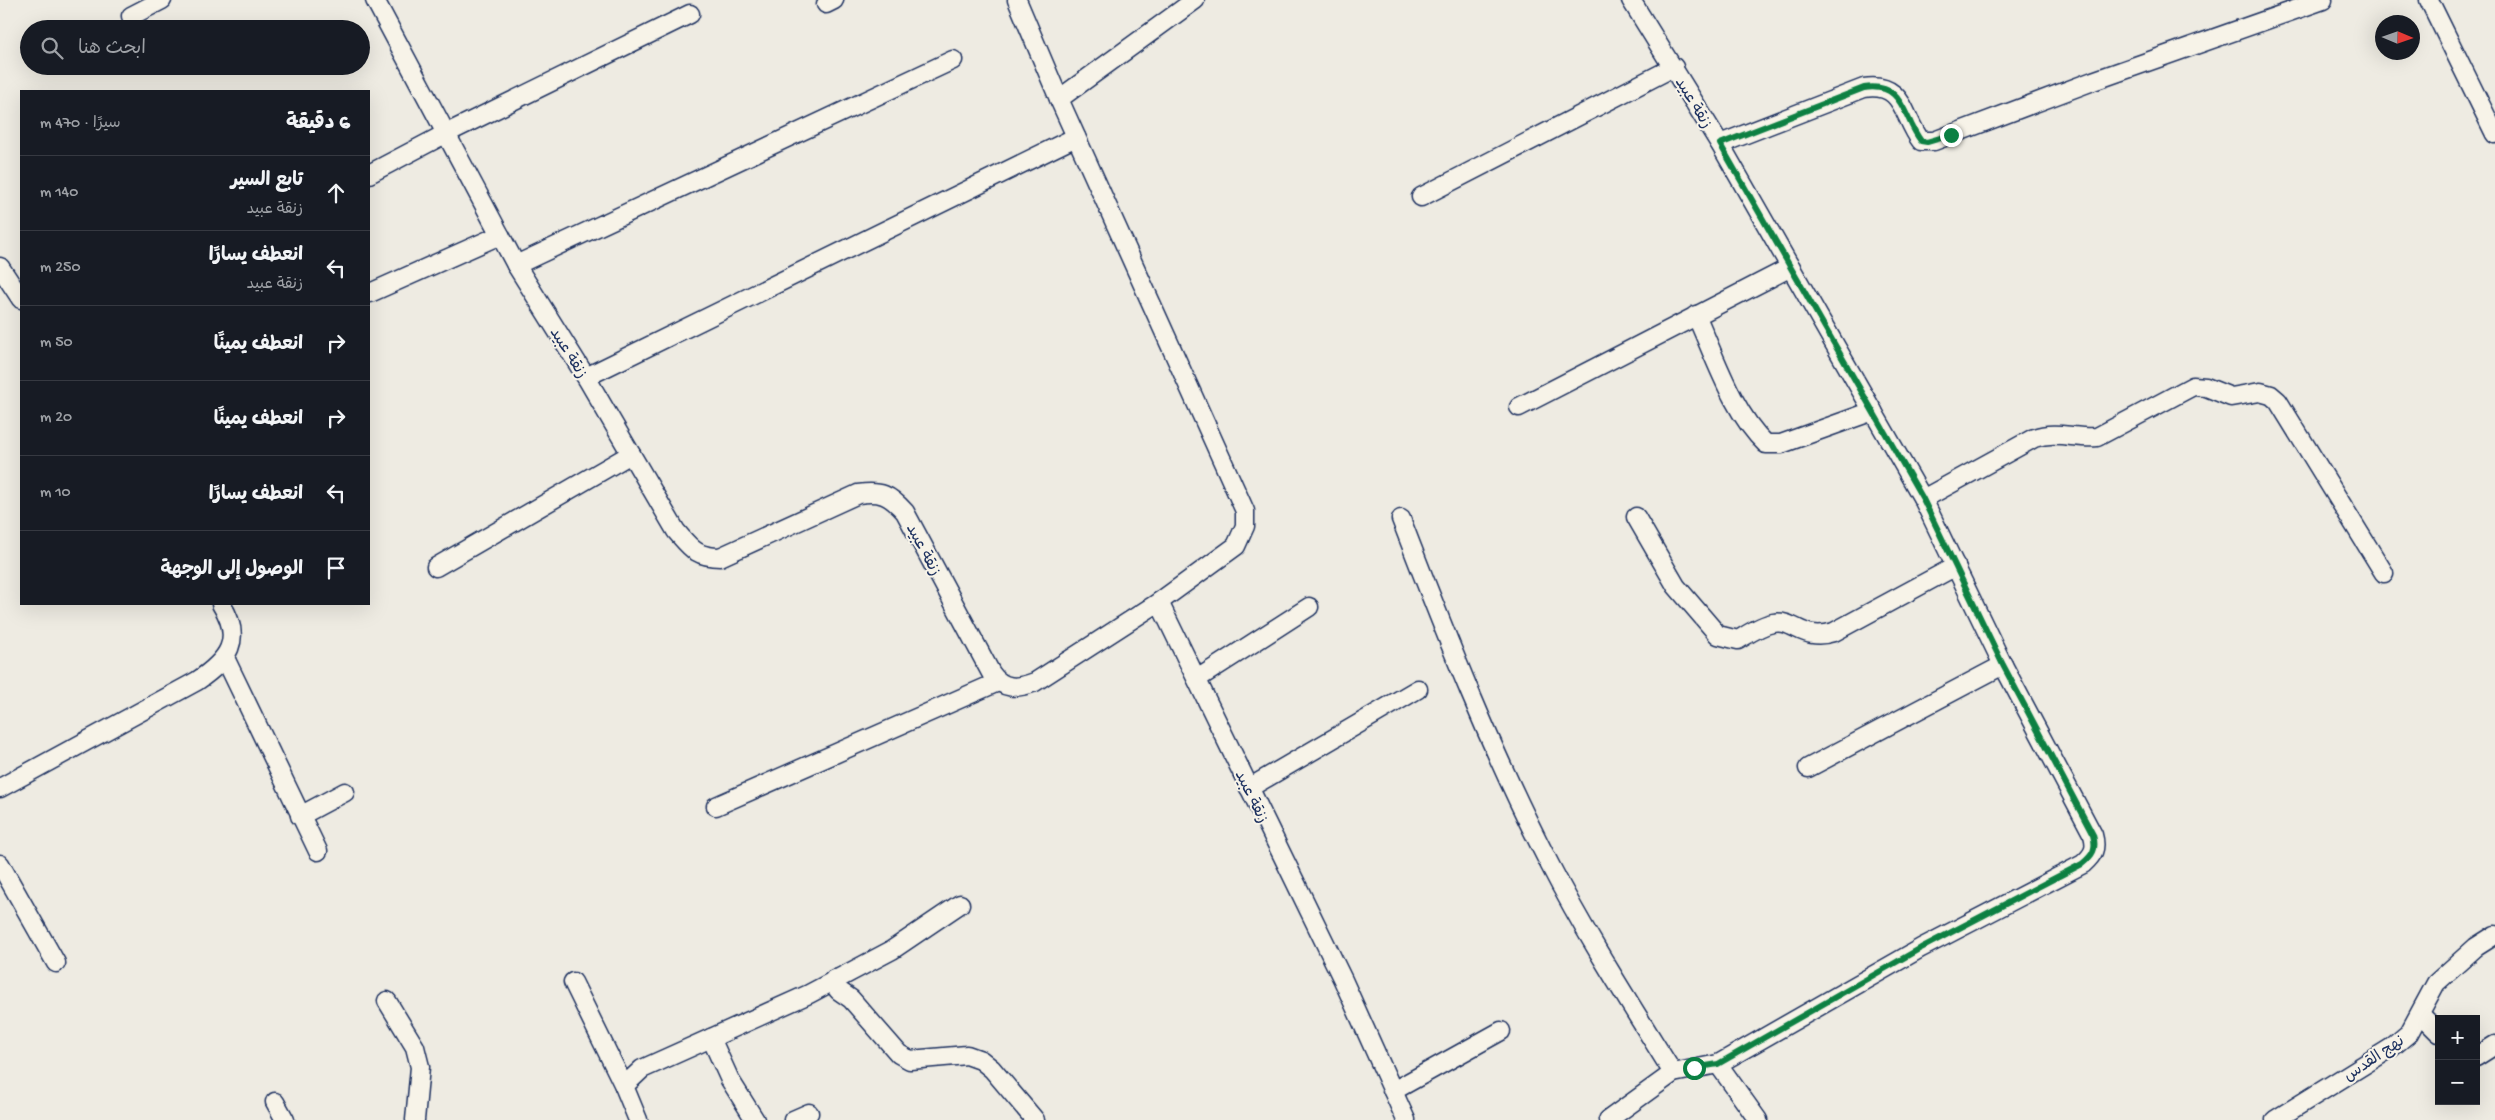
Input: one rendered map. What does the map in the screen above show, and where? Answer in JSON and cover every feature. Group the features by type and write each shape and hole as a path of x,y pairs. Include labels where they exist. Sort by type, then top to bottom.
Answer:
{"street":[{"path":"131,16 162,0"},
{"name":"زنقة عبيد","path":"375,0 516,265 586,377 676,531 693,550 705,557 720,557 858,494 874,492 894,499 904,512 998,682"},
{"path":"716,806 998,682 1014,688 1035,682 1160,602 1236,546 1245,526 1245,511 1059,100 1017,0"},
{"path":"1059,100 1195,0"},
{"name":"زنقة عبيد","path":"1608,1120 1673,1073 1718,1064 1921,948 2082,864 2093,855 2095,844 2093,835 2003,665 1923,499 1720,144 1631,0"},
{"path":"1720,144 1864,88 1876,86 1887,88 1897,98 1921,141 1934,141 2288,6 2323,0"},
{"path":"2429,0 2495,134"},
{"path":"370,173 445,134 690,14"},
{"path":"516,265 953,60"},
{"path":"1421,198 1674,67"},
{"path":"586,377 1076,138"},
{"path":"370,293 500,235"},
{"path":"0,267 20,297"},
{"path":"1519,407 1791,267"},
{"path":"1696,316 1739,409 1756,434 1766,444 1781,444 1873,411"},
{"path":"1923,499 2034,438 2045,434 2064,434 2080,438 2097,437 2193,386 2206,387 2231,397 2260,392 2271,395 2278,401 2384,573"},
{"path":"436,567 631,454"},
{"path":"1636,517 1676,586 1718,635 1738,640 1774,622 1787,623 1802,632 1813,635 1834,632 1956,566"},
{"path":"1401,519 1455,661 1550,865 1591,938 1673,1073"},
{"name":"زنقة عبيد","path":"1160,602 1343,980 1406,1120"},
{"path":"0,788 197,681 215,668 225,658 232,635 230,619 222,605"},
{"path":"1197,679 1309,607"},
{"path":"225,658 318,851"},
{"path":"1808,768 2003,665"},
{"path":"1249,788 1418,689"},
{"path":"300,816 344,792"},
{"path":"0,864 56,963"},
{"path":"624,1086 642,1069 809,994 834,979 892,950 960,904"},
{"name":"نهج القدس","path":"2275,1120 2390,1048 2410,1033 2436,983 2476,947 2495,935"},
{"path":"834,979 838,990 851,999 899,1054 910,1060 967,1055 981,1060 992,1069 1035,1120"},
{"path":"573,982 624,1086 638,1120"},
{"path":"387,1000 415,1047 420,1067 415,1120"},
{"path":"2420,1014 2435,1029"},
{"path":"1393,1090 1501,1031"},
{"path":"711,1038 730,1080 755,1120"},
{"path":"2480,1054 2495,1045"},
{"path":"1718,1064 1758,1120"},
{"path":"275,1102 285,1120"}],"route":[{"path":"1694,1068 1718,1064 1921,948 2082,864 2093,855 2095,844 2093,835 2003,665 1923,499 1720,144 1864,88 1876,86 1887,88 1897,98 1921,141 1934,141 1951,135"}]}
